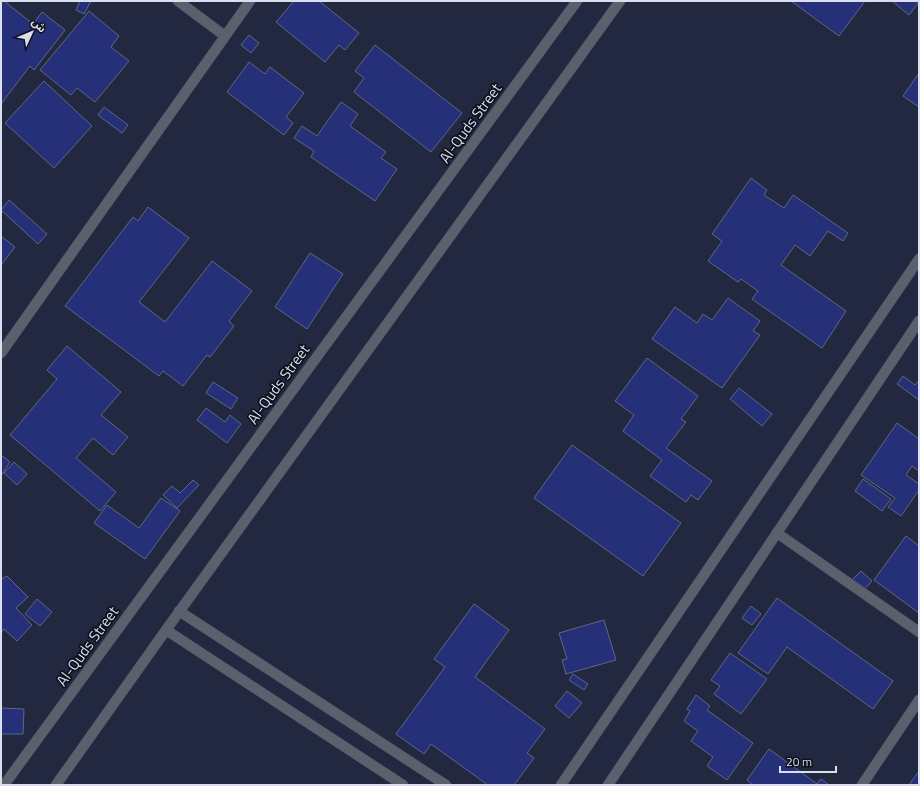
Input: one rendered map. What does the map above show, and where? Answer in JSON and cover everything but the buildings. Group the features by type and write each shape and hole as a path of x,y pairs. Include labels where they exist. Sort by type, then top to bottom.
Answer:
{"street":[{"path":"178,1 225,36"},
{"path":"1,353 250,1"},
{"name":"Al-Quds Street","path":"4,780 577,1"},
{"path":"56,785 166,630 620,1"},
{"path":"561,785 919,259"},
{"path":"608,785 919,321"},
{"path":"778,533 919,632"},
{"path":"180,611 446,785"},
{"path":"166,630 403,785"},
{"path":"862,785 919,700"}]}
